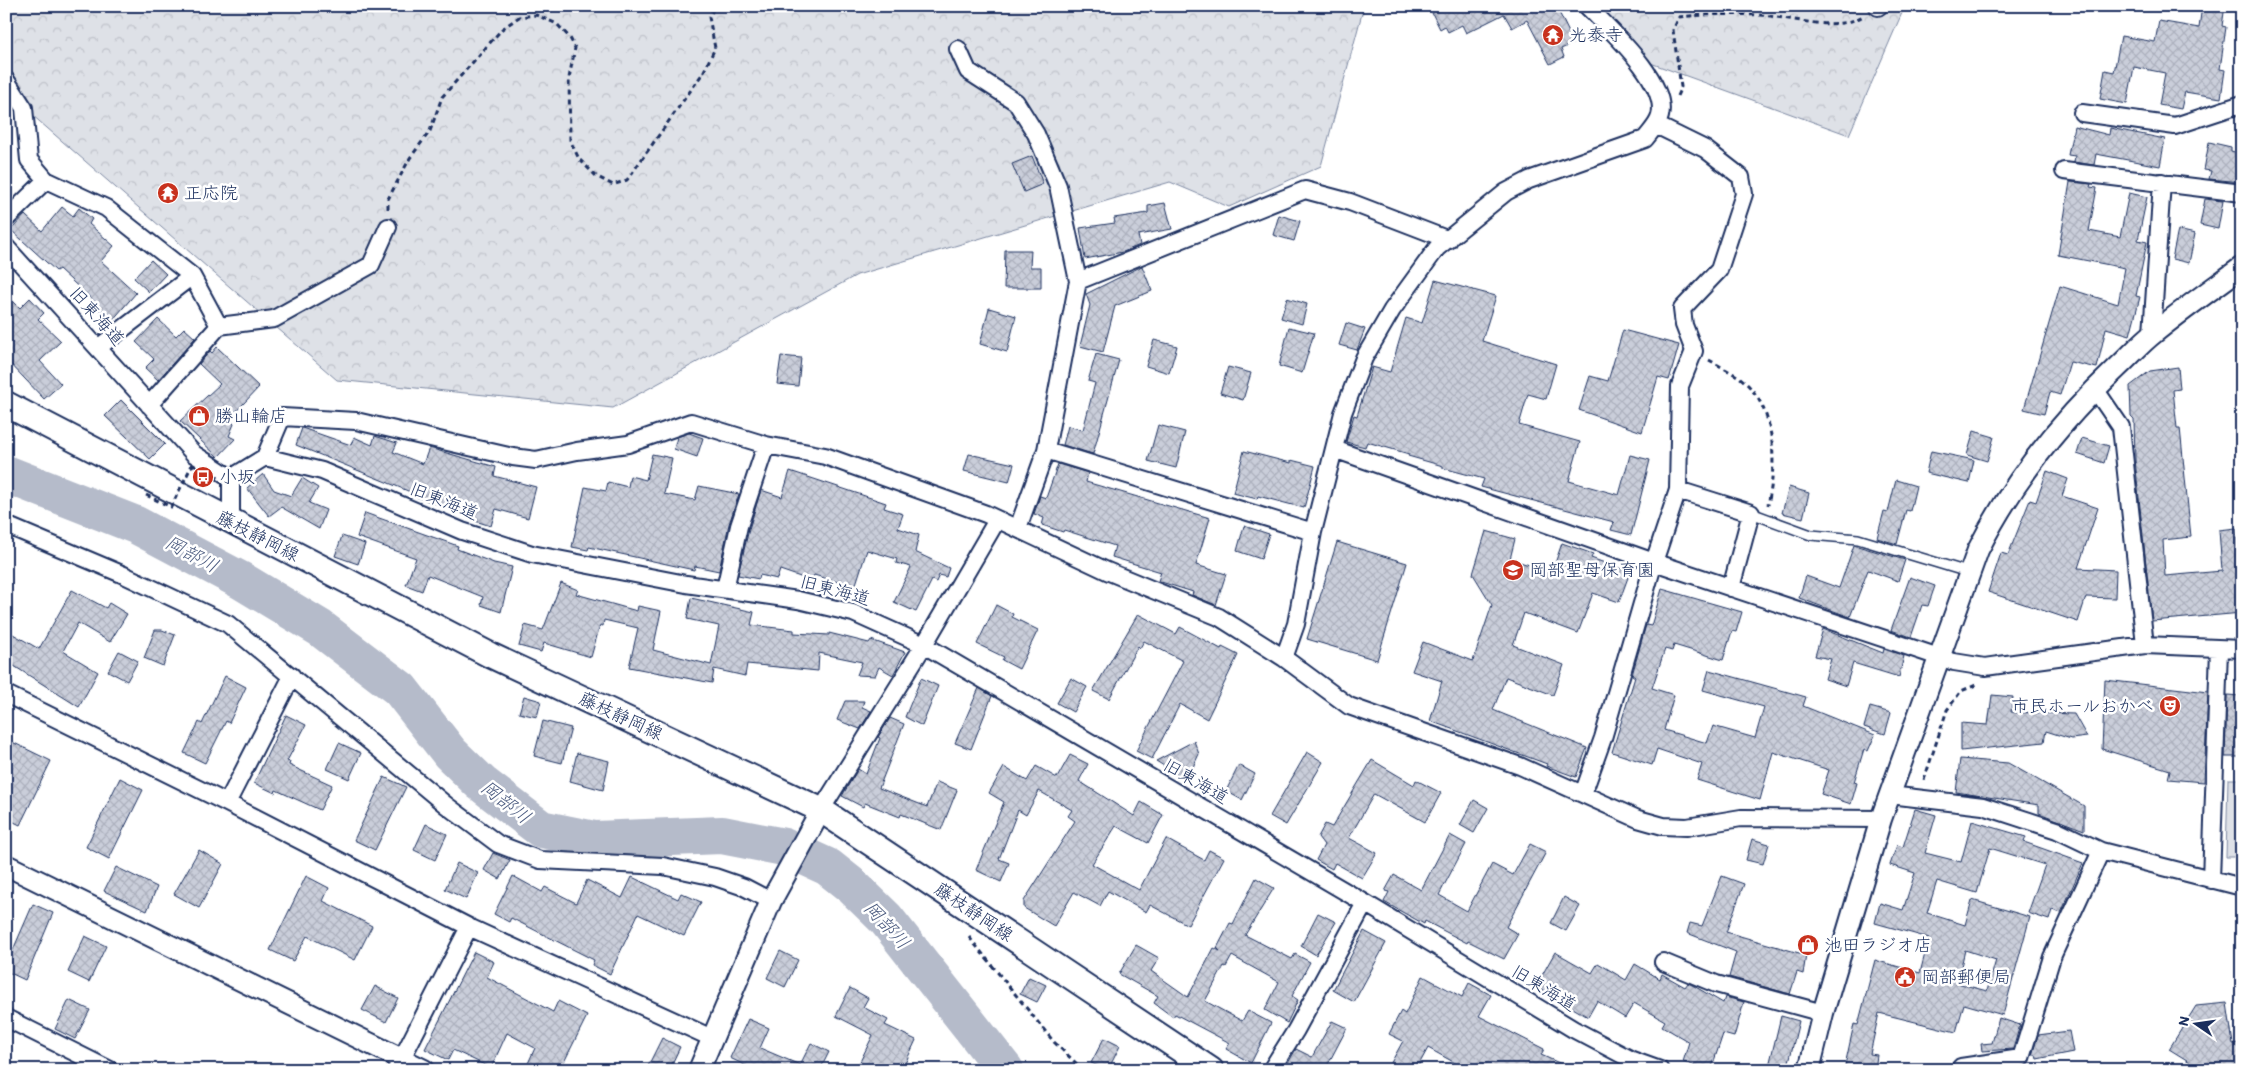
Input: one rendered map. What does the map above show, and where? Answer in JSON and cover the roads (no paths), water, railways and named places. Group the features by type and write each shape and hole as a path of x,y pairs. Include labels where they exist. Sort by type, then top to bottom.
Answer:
{"main road":[{"name":"藤枝静岡線","path":"6,404 231,522 490,654 821,810 1211,1070"}],"street":[{"path":"1284,658 1296,624 1313,532 1343,413 1364,358 1397,303 1437,248 1506,192 1529,180 1645,139 1658,120 1660,98 1650,77 1626,47 1587,6"},
{"path":"958,49 968,71 1016,102 1036,134 1058,186 1078,281 1046,450 1018,528"},
{"path":"6,80 24,108 29,160 46,180 106,208 192,276 219,326"},
{"path":"2082,113 2175,126 2242,104"},
{"path":"1583,794 1604,738 1654,562 1678,490 1680,386 1694,351 1684,325 1682,309 1719,270 1744,194 1741,177 1705,149 1658,120"},
{"path":"2064,171 2242,193"},
{"path":"6,219 46,180"},
{"path":"2152,334 2162,182"},
{"path":"1078,281 1305,190 1350,202 1449,240"},
{"path":"149,405 219,326 274,319 371,265 388,227"},
{"name":"旧東海道","path":"6,247 99,347 194,454 226,478"},
{"path":"1809,1070 1823,1013 1881,819 1971,574 1978,550 2007,497 2062,425 2095,389 2152,334 2242,267"},
{"path":"99,347 192,276"},
{"path":"2095,389 2121,427 2146,645"},
{"path":"231,522 226,478 265,457 282,417 356,421 513,457 536,460 577,451 628,444 691,422 766,445 825,456 986,514 1107,571 1219,617 1284,658 1348,706 1520,766 1638,819 1663,826 1688,826 1741,818 1881,819"},
{"path":"725,589 739,526 766,445"},
{"path":"1334,449 1654,562 1939,657 1985,667 2146,645 2242,649"},
{"path":"1046,450 1313,532"},
{"name":"旧東海道","path":"265,457 322,472 462,531 532,554 725,589 798,600 853,613 924,645 1365,903 1573,1029 1632,1060 1660,1070"},
{"path":"1678,490 1758,515 1731,588"},
{"path":"700,1070 771,901 809,830 924,645 997,520"},
{"path":"6,525 124,575 228,624 446,805 498,844 540,860 622,866 663,866 715,877 771,901"},
{"path":"2211,880 2219,648"},
{"path":"227,802 292,676"},
{"path":"6,694 227,802 469,927 714,1038"},
{"path":"1890,795 1983,806 2057,830 2101,851 2242,887"},
{"path":"1961,1067 2020,1064 2052,957 2101,851"},
{"path":"6,865 399,1064 424,1070"},
{"path":"1271,1070 1296,1030 1365,903"},
{"path":"399,1064 469,927"},
{"path":"1663,962 1716,984 1823,1013"},
{"path":"6,1018 102,1068"}],"lane":[{"path":"1758,515 1811,535 1858,539 1971,574"}],"waterway":[{"name":"岡部川","path":"6,474 136,525 242,581 320,628 400,689 450,753 481,783 541,829 595,840 722,835 784,847 828,867 852,886 886,919 1005,1070"}],"place":[{"name":"光泰寺","path":"1553,35"},
{"name":"正応院","path":"168,193"},
{"name":"勝山輪店","path":"199,416"},
{"name":"小坂","path":"203,477"},
{"name":"岡部聖母保育園","path":"1513,570"},
{"name":"市民ホールおかべ","path":"2170,706"},
{"name":"池田ラジオ店","path":"1808,945"},
{"name":"岡部郵便局","path":"1905,977"}]}
